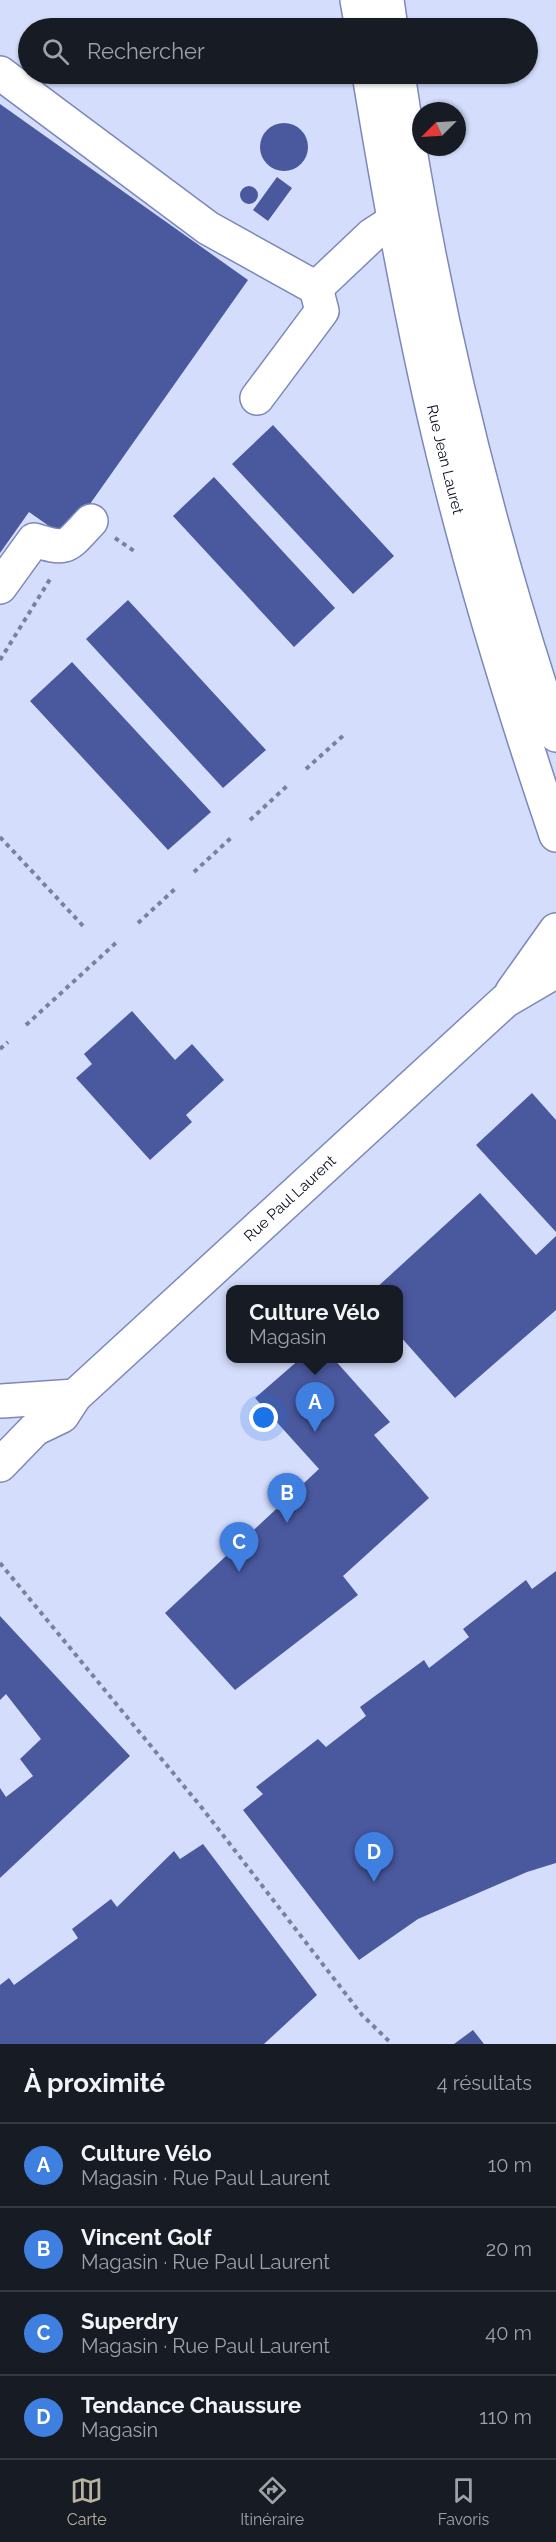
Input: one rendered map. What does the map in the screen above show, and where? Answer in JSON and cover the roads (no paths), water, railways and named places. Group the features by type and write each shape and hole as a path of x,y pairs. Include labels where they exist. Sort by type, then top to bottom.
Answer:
{"street":[{"path":"357,0 360,18"},
{"path":"387,0 390,18"},
{"path":"0,73 208,228 316,288 322,311 257,398"},
{"name":"Rue Jean Lauret","path":"372,84 510,587 556,735"},
{"name":"Rue Jean Lauret","path":"399,84 408,218 444,457 490,623 556,835"},
{"path":"316,288 372,235 408,218"},
{"path":"0,587 33,540 57,548 102,529"},
{"name":"Rue Paul Laurent","path":"8,1458 35,1429 62,1416 75,1396 505,1001 556,930"},
{"name":"Rue Paul Laurent","path":"505,1001 556,971"},
{"name":"Rue Paul Laurent","path":"8,1458 13,1425 1,1401 75,1396"}],"place":[{"name":"Culture Vélo","path":"315,1432"},
{"name":"Vincent Golf","path":"287,1523"},
{"name":"Superdry","path":"239,1572"},
{"name":"Tendance Chaussure","path":"374,1882"}]}
